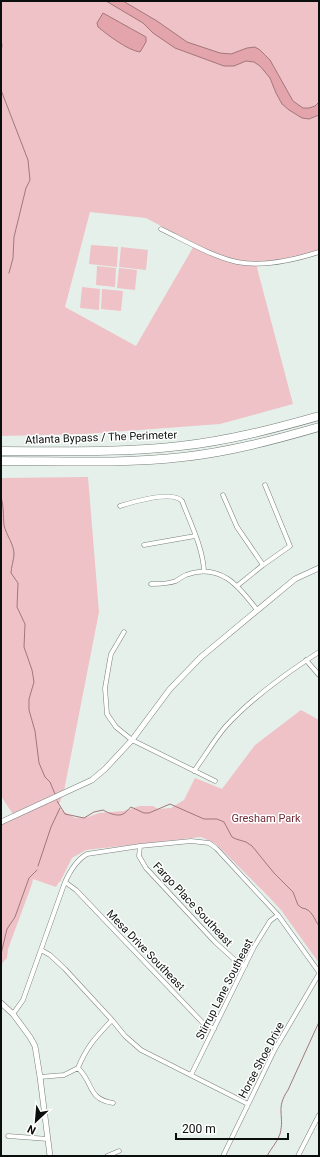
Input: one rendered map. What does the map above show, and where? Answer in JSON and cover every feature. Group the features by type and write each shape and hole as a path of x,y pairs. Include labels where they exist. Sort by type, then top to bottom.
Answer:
{"highway":[{"name":"Atlanta Bypass / The Perimeter","path":"1,451 88,451 196,444 251,434 319,416"},
{"name":"Atlanta Bypass / The Perimeter","path":"1,461 154,459 213,453 259,443 319,427"}],"street":[{"path":"161,229 217,256 238,262 254,264 271,262 300,258 319,252"},
{"path":"237,586 290,546 265,485"},
{"path":"223,495 240,532 263,565"},
{"path":"120,506 140,500 176,497 182,501 195,536 204,571"},
{"path":"144,545 195,536"},
{"path":"1,822 92,780 105,769 132,740 170,689 185,672 218,642 295,579 319,568"},
{"path":"151,584 170,583 185,575 204,571 220,574 244,592 257,610"},
{"path":"124,632 111,654 105,688 107,714 116,728 132,740 215,781"},
{"path":"194,771 220,733 232,721 251,703 306,660 319,652"},
{"path":"306,660 319,675"},
{"path":"13,1014 22,1000 65,882 74,865 87,854 140,846 191,842 209,843 228,859 278,914 319,973"},
{"name":"Fargo Place Southeast","path":"140,846 139,856 146,868 215,942 233,959 245,966"},
{"name":"Mesa Drive Southeast","path":"65,882 76,890 203,1023 214,1029"},
{"name":"Stirrup Lane Southeast","path":"191,1075 245,966 270,921 278,914"},
{"path":"41,950 50,955 65,969 125,1036 141,1050 248,1104"},
{"name":"Horse Shoe Drive","path":"223,1156 275,1049 319,973"},
{"path":"1,1003 13,1014 35,1046 50,1156"},
{"path":"40,1077 64,1075 78,1068 83,1055 92,1041 112,1020"},
{"path":"78,1068 84,1073 97,1097 103,1101 114,1103"},
{"path":"298,1156 319,1115"},
{"path":"8,1136 48,1139"},
{"path":"107,1156 119,1151"}],"green space":[{"path":"1,1 319,1 319,251 289,259 256,264 293,404 220,424 85,434 1,436","holes":["90,212 146,218 195,244 136,346 65,307"]},
{"path":"91,245 118,247 117,267 89,264"},
{"path":"121,247 148,250 146,270 119,267"},
{"path":"97,266 116,268 115,287 96,285"},
{"path":"119,268 137,270 135,290 117,288"},
{"path":"82,287 100,289 99,310 80,308"},
{"path":"102,289 123,291 121,311 101,309"},
{"name":"Gresham Park","path":"88,477 99,612 64,791 59,804 61,810 75,818 88,817 99,813 123,811 140,806 153,806 158,809 171,808 184,800 195,778 222,789 255,745 301,710 319,720 319,963 281,910 269,897 216,844 201,837 86,850 72,858 56,887 33,879 8,949 7,958 3,962 1,968 1,822 14,816 1,796 1,478"}],"shaded area":[{"path":"106,1 123,1 157,21 187,42 220,53 231,54 247,48 255,47 270,60 293,101 303,108 315,106 319,102 319,115 309,119 302,118 289,110 282,104 270,78 260,66 254,62 246,61 234,66 224,66 175,48 153,33 143,23"},
{"path":"103,13 146,37 146,42 140,52 135,51 112,38 98,27 97,23"}],"waterway":[{"path":"1,38 1,50"},
{"path":"1,90 28,160 30,180 26,188 14,237 13,258 9,273"},
{"path":"1,497 4,525 14,550 11,573 18,583 17,607 25,624 24,647 32,670 34,682 29,699 29,710 35,731 39,763 55,794"},
{"path":"57,801 65,814 84,818 94,812 103,810 121,815 131,807 144,813 149,813 170,804 204,819 217,819 224,822 232,837 252,846 274,873 293,892 298,905 308,910 319,926"},
{"path":"38,866 51,827 60,808"},
{"path":"1,954 7,929 15,917 29,878 37,870"},
{"path":"267,1156 280,1134 282,1122 282,1102 319,1022"}]}
